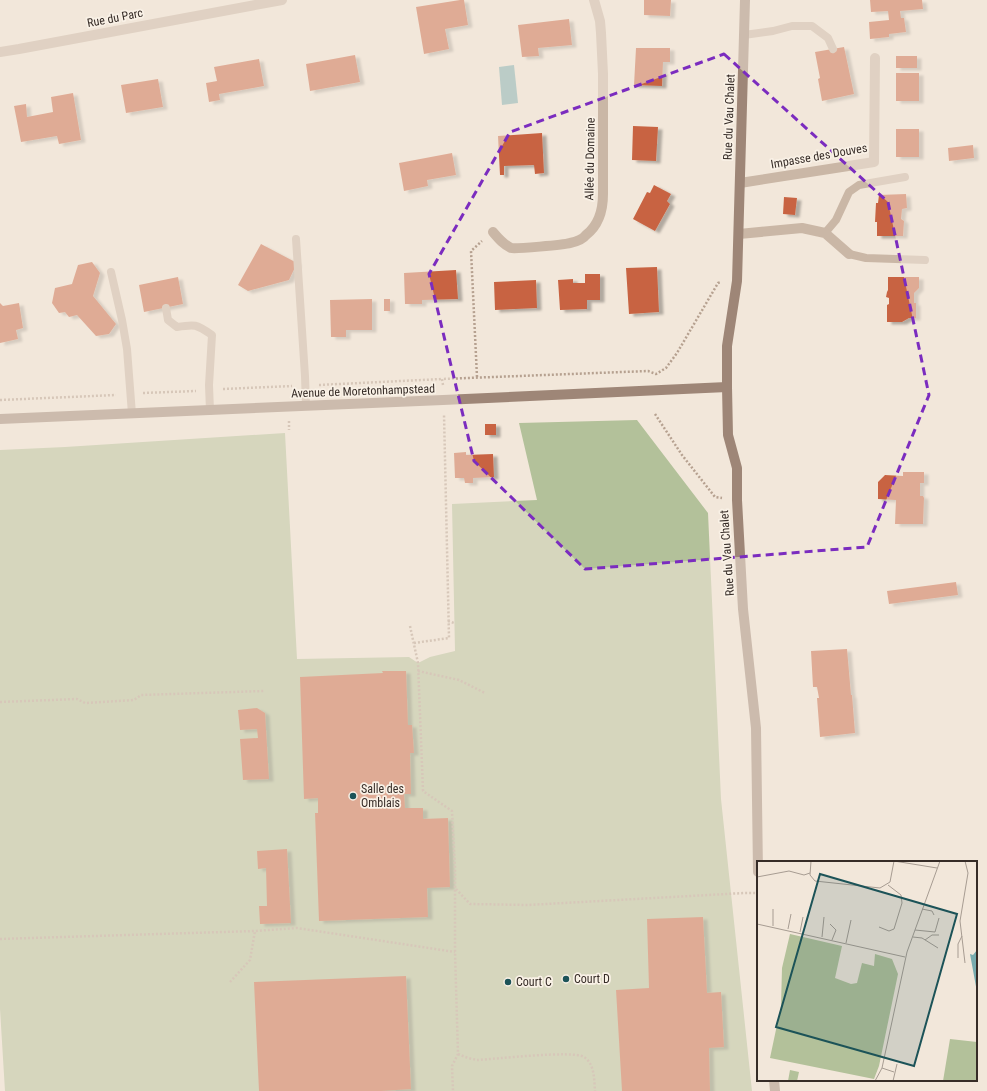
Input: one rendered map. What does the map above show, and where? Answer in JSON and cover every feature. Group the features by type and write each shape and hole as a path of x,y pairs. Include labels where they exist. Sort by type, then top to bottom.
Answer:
{"street":[{"name":"Rue du Parc","path":"0,52 282,0"},
{"name":"Allée du Domaine","path":"493,232 502,244 513,248 569,244 586,236 599,218 603,202 603,74 600,21 594,0"},
{"name":"Rue du Vau Chalet","path":"745,0 737,281 727,346 727,387 728,435 737,468 737,500 743,609 756,728 758,861"},
{"name":"Impasse des Douves","path":"740,183 874,162 875,58"},
{"path":"739,234 802,228 824,233 849,254"},
{"name":"Avenue de Moretonhampstead","path":"0,419 210,411 727,387"},
{"path":"774,1081 775,1091"}],"lane":[{"path":"744,35 773,31 792,26 812,26 828,38 833,49"},
{"path":"824,233 836,220 849,192 854,188 859,185 905,177"},
{"path":"296,239 306,406"},
{"path":"849,254 866,258 925,260"},
{"path":"111,272 127,349 132,414"},
{"path":"166,308 168,320 176,327 190,325 200,327 212,335 209,385 210,411"}],"path":[{"path":"493,232 471,251 477,377 648,371 656,374 666,368 718,283 725,280 737,281"},
{"path":"414,644 449,638 443,400"},
{"path":"655,414 682,455 715,497 737,500"},
{"path":"448,621 454,623"},
{"path":"410,626 418,663 423,791 452,811 455,868 455,952 458,1054 452,1066 453,1091"},
{"path":"418,671 459,680 485,693"},
{"path":"0,702 77,699 85,703 134,700 141,695 264,691"},
{"path":"455,888 470,904 528,904 757,893"},
{"path":"0,939 256,931 298,928 455,952"},
{"path":"230,982 250,960 256,931"},
{"path":"458,1054 477,1060 561,1054 579,1055 584,1057 592,1067 595,1091"}],"highlighted area":[{"path":"724,54 888,202 929,395 867,547 585,569 474,461 429,274 510,132"}],"green space":[{"path":"637,420 708,513 721,799 752,1091 5,1091 0,1009 0,450 285,433 297,659 409,657 418,663 430,657 455,651 452,504 537,500 519,423"}],"water":[{"path":"514,65 518,103 502,105 499,67"}],"building":[{"path":"464,0 468,25 445,29 449,49 424,54 416,7"},
{"path":"644,0 671,0 670,16 644,15"},
{"path":"870,0 922,0 923,9 900,11 901,18 904,18 906,32 889,34 889,37 870,39 869,22 889,20 888,11 871,12"},
{"path":"569,19 572,45 538,48 539,56 522,57 518,25"},
{"path":"844,47 854,94 822,101 818,79 820,78 815,52"},
{"path":"636,48 670,48 670,62 663,62 662,86 634,85"},
{"path":"355,55 360,82 310,91 306,64"},
{"path":"896,56 917,56 917,68 896,68"},
{"path":"259,59 264,86 219,94 220,100 209,102 206,83 217,81 214,67"},
{"path":"896,73 919,73 919,101 896,101"},
{"path":"158,79 163,107 126,113 121,85"},
{"path":"73,93 81,140 59,144 57,136 21,142 14,106 26,104 27,117 53,112 51,97"},
{"path":"633,126 658,127 656,161 632,160"},
{"path":"896,129 919,129 919,157 896,157"},
{"path":"542,133 544,173 535,174 534,165 504,166 504,175 500,175 498,136"},
{"path":"973,145 974,158 949,161 948,148"},
{"path":"452,153 456,175 427,180 428,186 404,191 399,163"},
{"path":"654,185 671,194 667,201 670,204 655,231 633,219 647,192 650,193"},
{"path":"906,194 907,208 902,209 901,219 904,221 903,236 877,236 877,222 875,222 876,203 878,203 879,195"},
{"path":"784,197 797,198 795,215 783,214"},
{"path":"261,244 297,263 289,280 248,291 238,285"},
{"path":"92,262 100,273 93,296 116,324 109,334 96,336 77,315 69,317 65,312 59,313 52,303 55,288 72,284 78,265"},
{"path":"657,267 659,312 629,314 626,268"},
{"path":"456,270 458,299 422,300 422,304 405,304 404,273"},
{"path":"585,274 600,274 600,300 587,300 587,309 560,310 558,280 573,279 573,283 585,283"},
{"path":"178,277 183,304 144,312 139,285"},
{"path":"888,277 919,277 919,288 914,293 916,318 909,318 902,322 887,322 887,305 889,304 889,298 886,297 888,290"},
{"path":"536,280 537,308 495,310 494,282"},
{"path":"372,299 372,330 346,330 346,337 331,337 330,300"},
{"path":"384,299 390,299 390,311 384,311"},
{"path":"0,303 3,306 19,303 23,328 16,330 18,339 0,343"},
{"path":"485,424 496,424 496,435 485,435"},
{"path":"466,452 466,455 493,454 494,477 473,478 473,483 465,483 464,478 455,478 454,453"},
{"path":"903,472 924,472 924,483 920,483 920,496 923,496 924,498 923,524 895,524 896,500 878,499 878,482 885,475 903,476"},
{"path":"956,582 958,595 889,604 887,591"},
{"path":"847,649 855,733 820,737 817,698 819,698 817,687 813,687 811,651"},
{"name":"Salle des Omblais","path":"382,671 406,671 408,725 412,725 414,753 410,753 411,794 404,794 405,808 423,808 423,819 448,818 450,887 427,888 428,917 319,921 315,813 318,813 318,798 304,799 300,677 383,673"},
{"path":"257,708 265,713 269,779 243,780 240,739 258,738 257,729 240,730 238,710"},
{"path":"287,849 291,923 260,924 259,906 267,906 266,868 258,869 257,851"},
{"path":"703,917 707,993 721,992 724,1047 709,1048 710,1091 622,1091 616,990 649,988 647,919"},
{"path":"406,976 411,1089 381,1091 259,1091 254,982"}],"place":[{"name":"Salle des Omblais","path":"353,796"},
{"name":"Court D","path":"566,979"},
{"name":"Court C","path":"508,982"}]}
